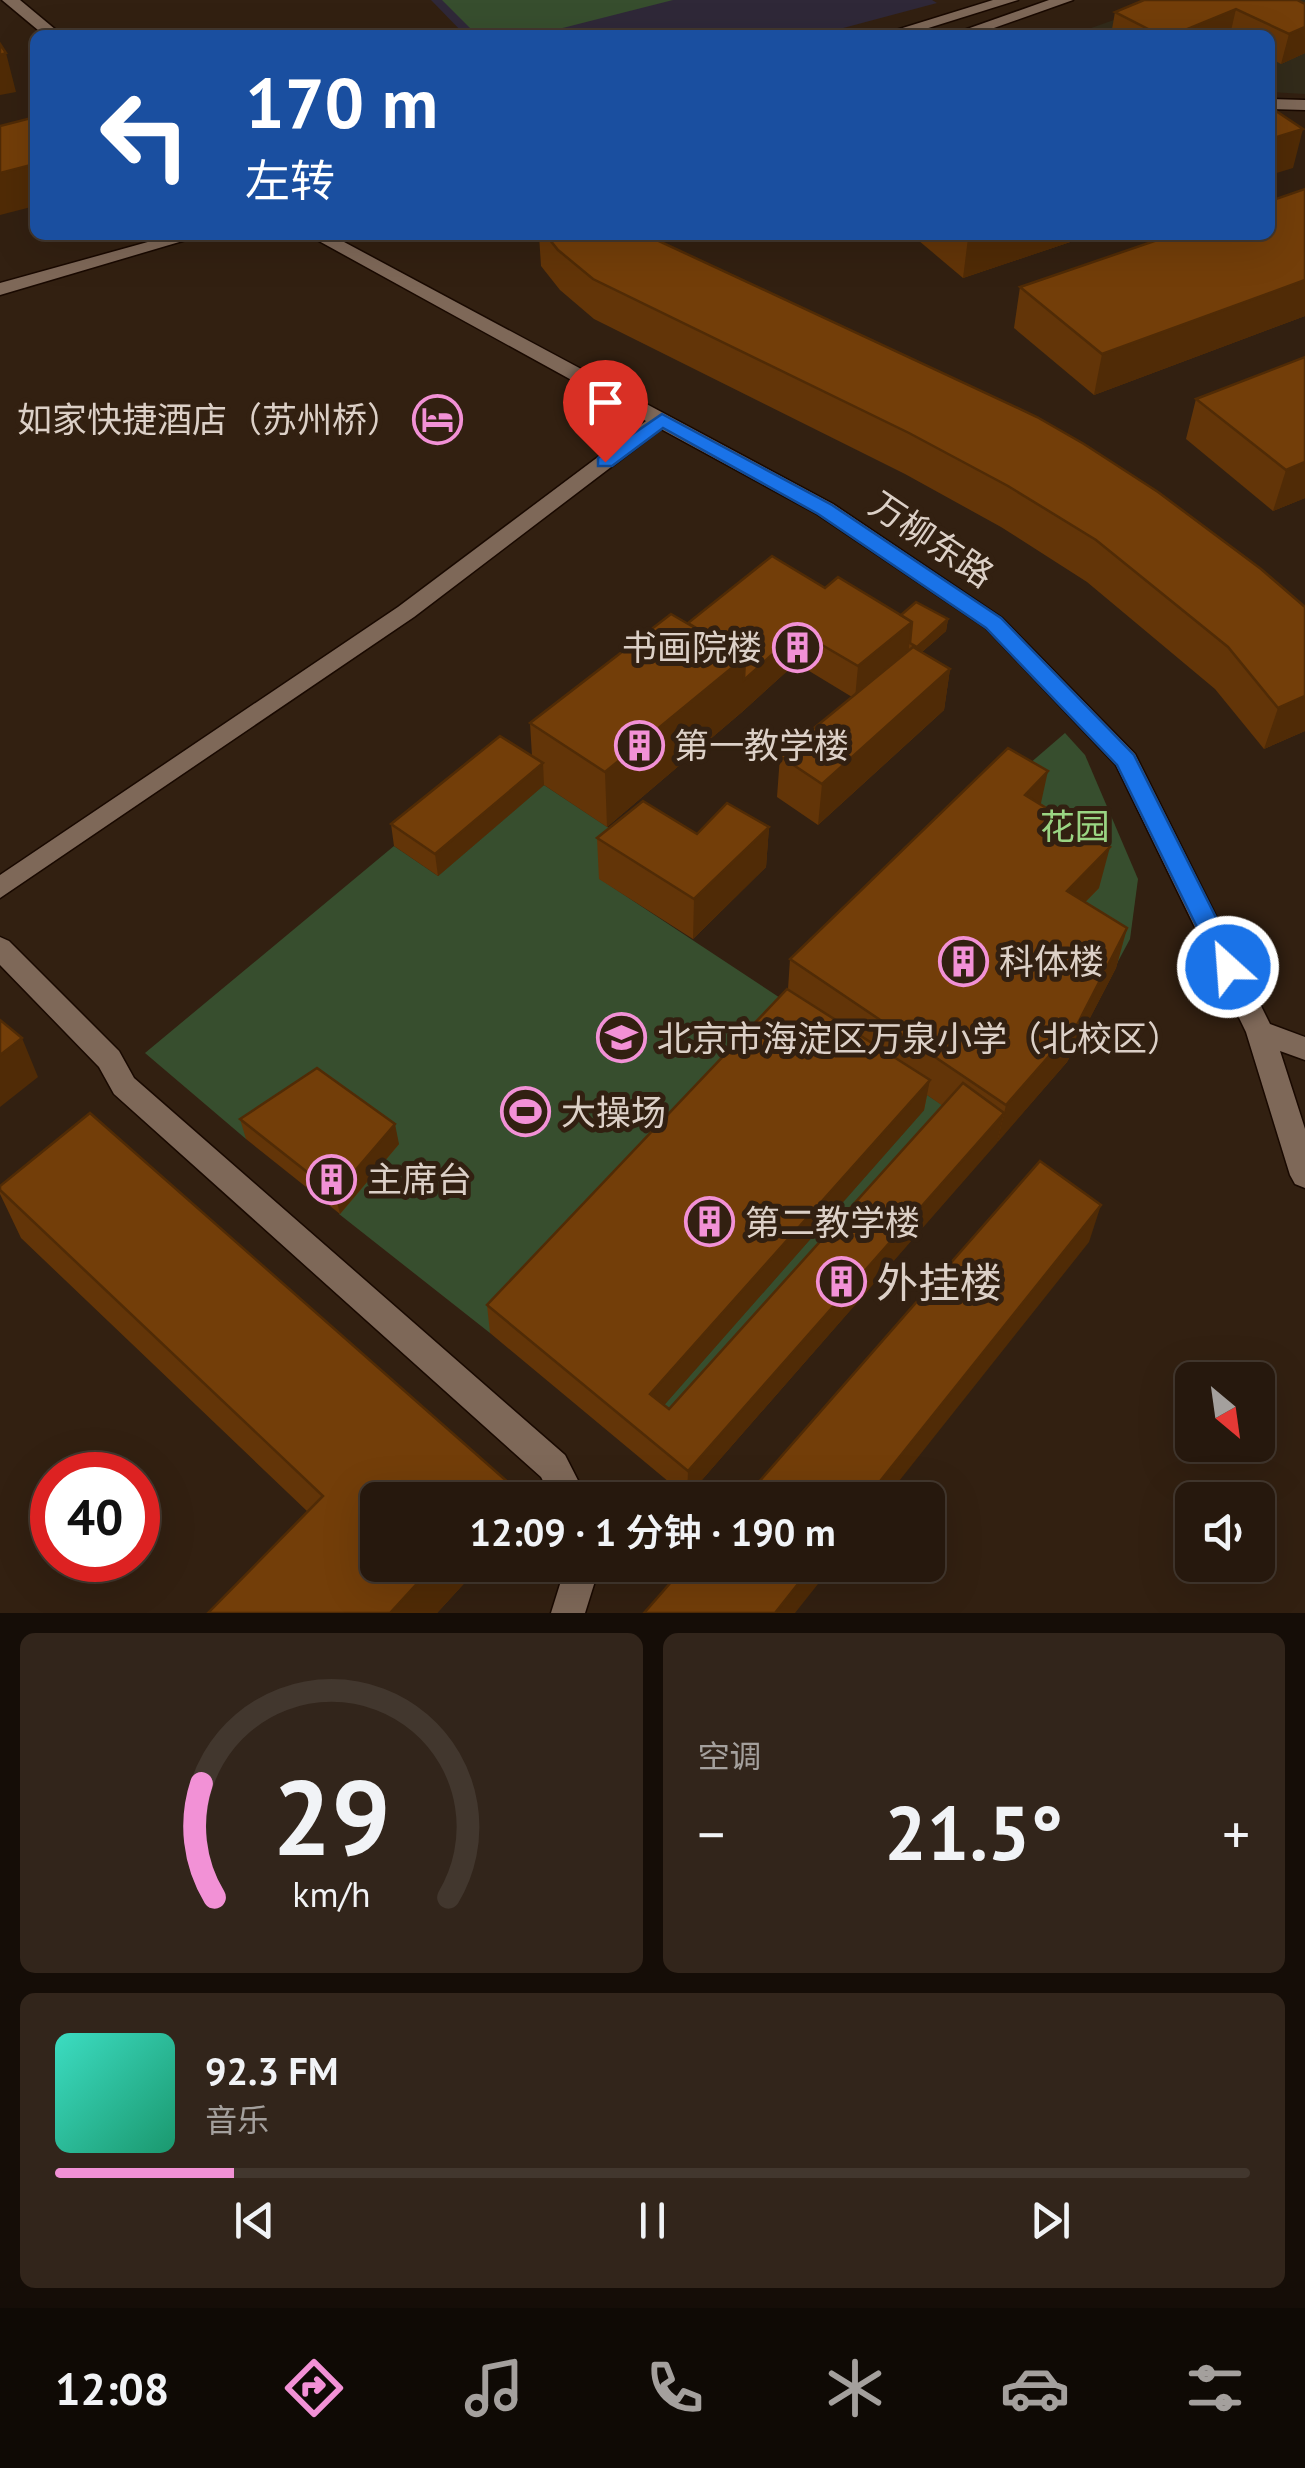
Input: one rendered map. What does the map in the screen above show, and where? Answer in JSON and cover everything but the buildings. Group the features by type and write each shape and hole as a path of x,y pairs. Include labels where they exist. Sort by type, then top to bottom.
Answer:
{"street":[{"path":"10,0 48,30"},
{"path":"973,30 1065,0"},
{"path":"905,30 998,2"},
{"path":"1275,104 1305,105"},
{"path":"0,289 176,240"},
{"name":"万柳东路","path":"326,240 825,509 994,623 1126,760 1260,1032 1305,1176"},
{"path":"0,888 406,612 662,419"},
{"path":"0,948 108,1059 124,1086 554,1466 562,1482"},
{"path":"1260,1032 1305,1050"},
{"path":"568,1613 578,1582"}],"shaded area":[{"path":"431,0 937,3 836,30 460,30"},
{"path":"1171,0 1305,0 1305,94 1275,92 1275,30 1085,30"}],"green space":[{"path":"442,0 673,0 555,30 472,30"},
{"name":"花园","path":"1065,733 1085,755 1138,879 1130,939 1115,967 1000,789"},
{"name":"大操场","path":"544,785 636,846 600,879 956,1114 668,1436 650,1421 924,1110 784,1020 490,1333 339,1214 398,1144 321,1089 246,1139 145,1053 394,846 438,876"}],"place":[{"name":"如家快捷酒店（苏州桥）","path":"437,419"},
{"name":"书画院楼","path":"797,647"},
{"name":"第一教学楼","path":"639,745"},
{"name":"科体楼","path":"964,961"},
{"name":"北京市海淀区万泉小学（北校区）","path":"622,1038"},
{"name":"大操场","path":"526,1112"},
{"name":"主席台","path":"332,1179"},
{"name":"第二教学楼","path":"710,1222"},
{"name":"外挂楼","path":"841,1282"}],"route":[{"path":"605,462 662,419 825,509 994,623 1126,760 1228,967"}]}
